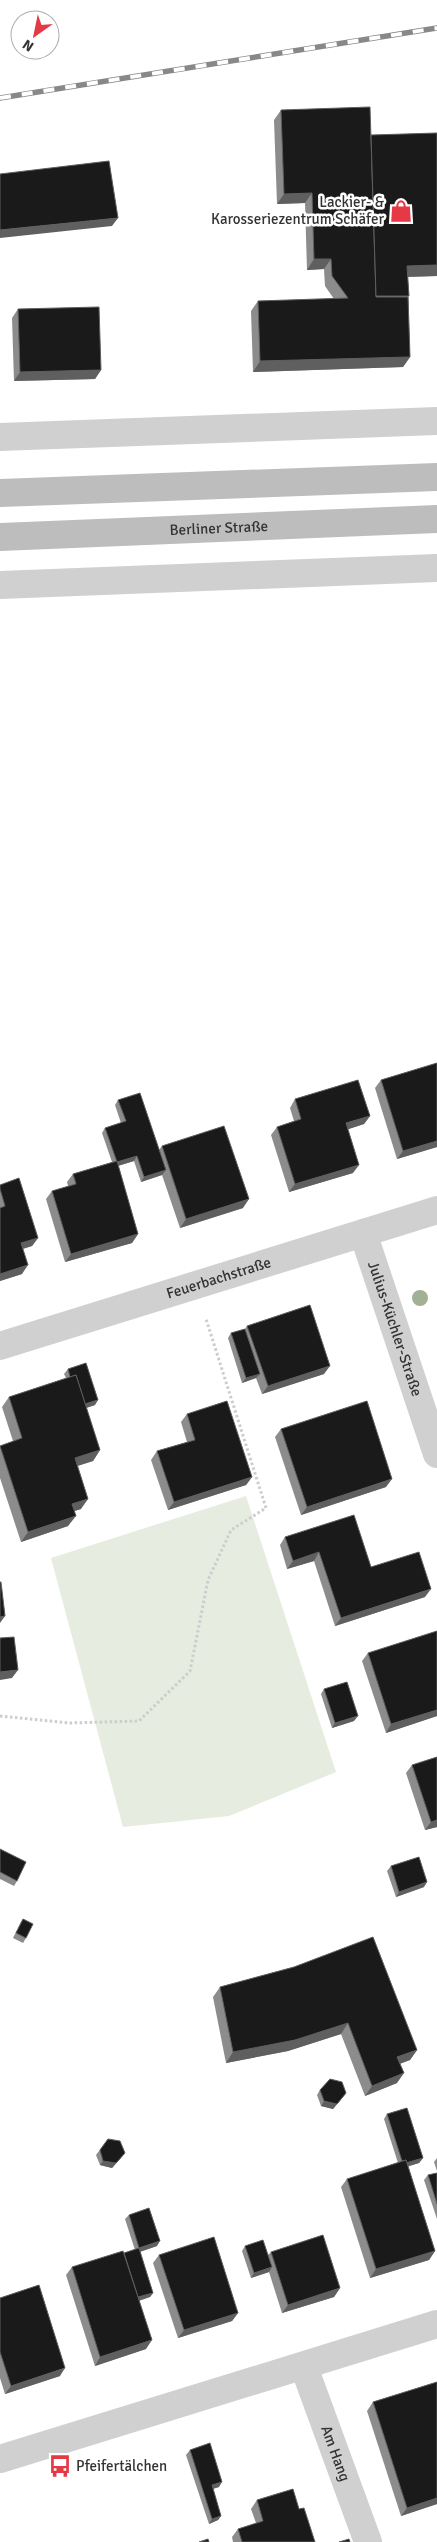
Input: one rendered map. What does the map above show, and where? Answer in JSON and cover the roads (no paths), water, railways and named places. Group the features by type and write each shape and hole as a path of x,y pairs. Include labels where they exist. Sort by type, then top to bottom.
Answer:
{"main road":[{"path":"0,493 437,477"},
{"name":"Berliner Straße","path":"0,537 437,519"}],"street":[{"path":"0,437 437,421"},
{"path":"0,585 437,568"},
{"name":"Feuerbachstraße","path":"0,1346 437,1210"},
{"name":"Julius-Küchler-Straße","path":"363,1233 437,1454"},
{"path":"0,2459 304,2367 437,2324"},
{"name":"Am Hang","path":"304,2367 368,2542"}],"railway":[{"path":"0,98 437,28"}],"place":[{"name":"Lackier- & Karosseriezentrum Schäfer","path":"401,211"},
{"name":"Pfeifertälchen","path":"60,2466"}]}
